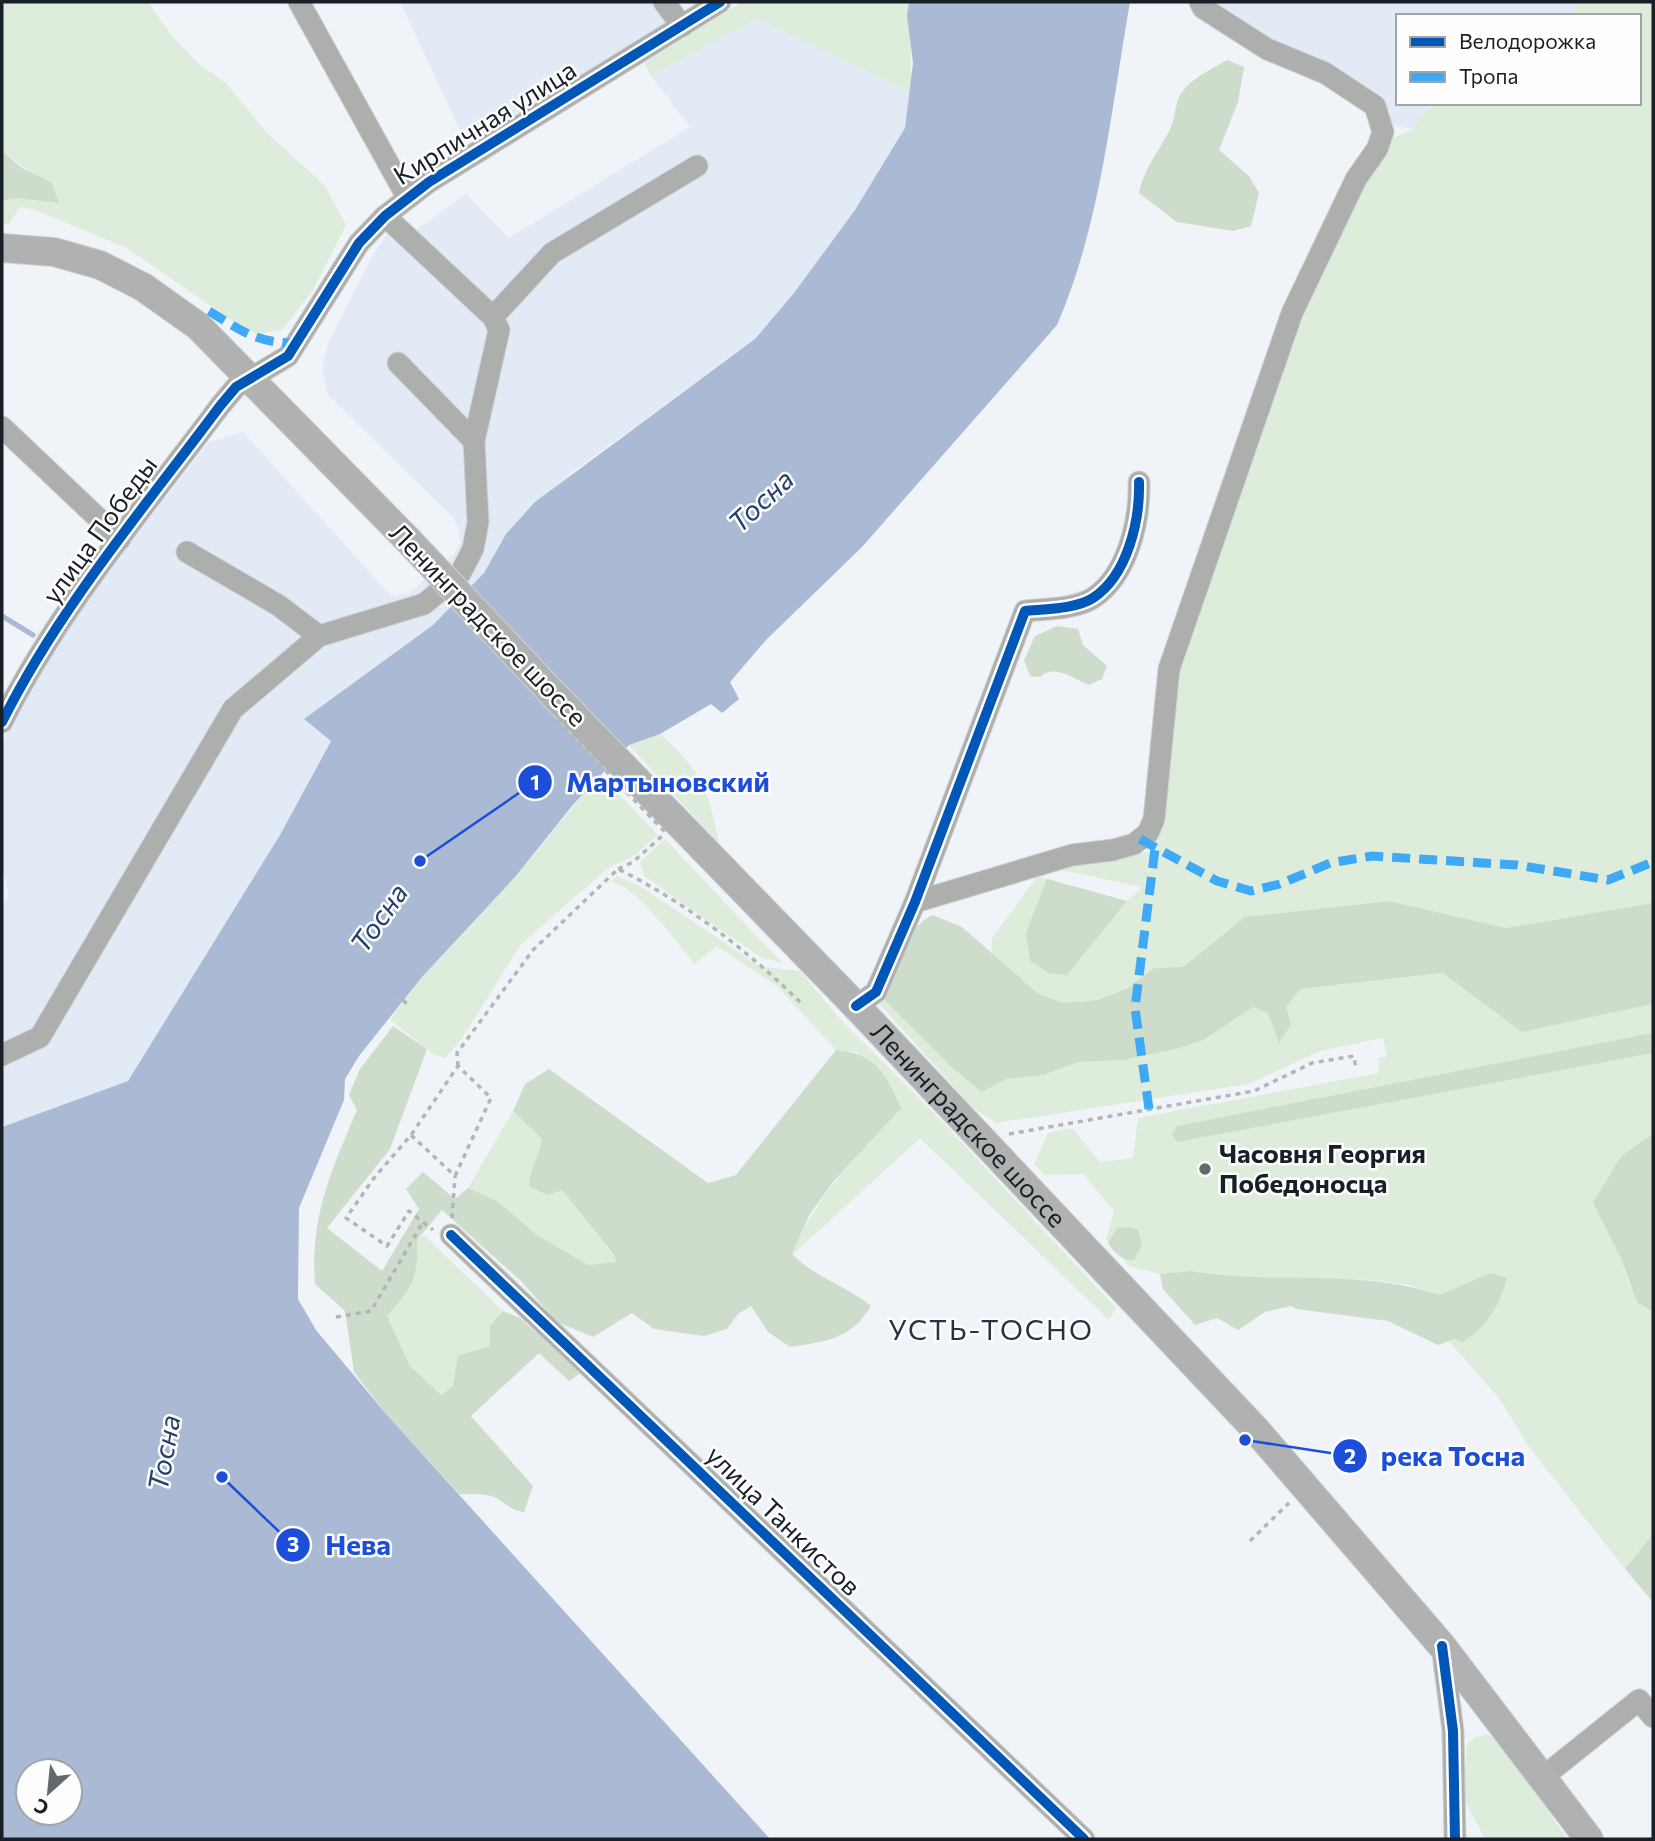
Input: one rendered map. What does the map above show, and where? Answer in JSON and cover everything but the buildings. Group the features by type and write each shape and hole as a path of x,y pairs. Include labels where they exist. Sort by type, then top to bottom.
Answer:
{"main road":[{"name":"Ленинградское шоссе","path":"2,248 76,257 143,287 198,326 253,380 408,540 669,824 856,1006 983,1139 1306,1487 1442,1646 1589,1839"}],"street":[{"path":"299,2 407,197"},
{"path":"664,2 682,26"},
{"name":"Кирпичная улица","path":"253,380 282,361 299,343 359,243 407,197 720,2"},
{"path":"915,902 1072,855 1113,850 1134,844 1147,833 1154,819 1169,669 1190,606 1292,313 1356,179 1377,149 1383,132 1375,106 1325,73 1267,49 1203,8 1200,2"},
{"path":"493,317 552,253 697,166"},
{"path":"2,1055 40,1037 233,709 319,636 424,604 460,574 473,549 478,522 474,441 483,391 499,330 493,317 385,216"},
{"path":"398,363 474,441"},
{"name":"улица Победы","path":"2,722 28,670 120,539 220,406 236,387 253,380"},
{"path":"2,427 120,539"},
{"path":"856,1006 876,992 915,902 1025,611 1059,608 1093,598 1122,565 1140,513 1139,482"},
{"path":"187,552 278,605 319,636"},
{"name":"улица Танкистов","path":"451,1235 1084,1839"},
{"path":"1442,1646 1453,1731 1455,1830 1468,1839"},
{"path":"1543,1777 1639,1700 1653,1717"}],"path":[{"path":"458,1066 491,1098 455,1176 451,1235 435,1232 409,1211 387,1246 346,1218 374,1178 411,1135 458,1066 457,1053 533,950 618,869 633,862 669,824"},
{"path":"618,869 699,919 748,954 800,1002"},
{"path":"389,986 407,1004"},
{"path":"983,1139 1254,1091 1312,1063 1354,1056 1356,1069"},
{"path":"411,1135 455,1176"},
{"path":"336,1317 371,1311 422,1222"},
{"path":"1250,1541 1306,1487"}],"shaded area":[{"path":"400,2 652,2 667,23 466,143"},
{"path":"1192,2 1577,2 1574,14 1396,14 1396,105 1537,105 1421,116 1413,129 1371,121 1352,98 1216,31 1200,18"},
{"path":"757,19 912,93 905,128 855,210 794,293 755,339 570,474 506,534 484,573 433,625 304,719 331,741 280,835 128,1081 2,1127 2,905 9,893 2,872 2,743 35,675 102,580 209,442 243,432 391,596 408,594 454,554 460,543 459,530 452,516 328,395 322,370 328,343 371,258 386,235 398,243 466,194 509,238 690,127 651,76"}],"green space":[{"path":"2,2 148,2 171,35 199,64 226,83 267,133 325,186 346,225 313,290 282,330 257,334 228,318 127,248 35,210 20,207 9,224 2,224 2,201 36,199 33,174 2,151"},
{"path":"742,2 909,2 912,93 757,19 651,76 644,63"},
{"path":"1577,2 1653,2 1653,903 1506,928 1389,901 1245,917 1183,967 1154,969 1128,988 1098,1000 1063,1003 1037,993 991,954 992,938 1037,877 1047,879 1026,932 1049,973 1067,975 1127,901 1142,887 1056,869 1063,863 1150,852 1160,831 1167,792 1174,675 1249,436 1354,196 1391,139 1413,129 1421,116 1436,105 1641,105 1641,14 1574,14"},
{"path":"1227,60 1244,67 1238,102 1219,150 1249,176 1259,193 1251,226 1233,231 1177,222 1139,193 1148,168 1170,129 1182,92 1197,78"},
{"path":"2,151 22,168 51,182 59,203 18,198 2,201"},
{"path":"1057,626 1078,629 1083,645 1107,666 1102,679 1089,685 1058,672 1051,671 1040,677 1030,676 1024,660 1035,636"},
{"path":"660,734 686,760 702,783 719,844 629,745"},
{"path":"600,774 658,835 632,857 608,868 521,944 461,1040 445,1058 435,1055 390,1020 422,977 515,877"},
{"path":"665,839 782,963 760,957 644,876 640,862"},
{"path":"617,876 638,885 761,967 800,971 839,1018 935,1114 1116,1308 1109,1320 920,1138 792,1255 808,1221 825,1194 870,1142 858,1052 836,1050 777,986 716,946 695,964 645,905 622,886 611,881"},
{"path":"1047,879 1127,901 1067,975 1049,973 1030,961 1026,932"},
{"path":"1389,901 1506,928 1653,903 1653,1004 1522,1032 1443,973 1300,989 1286,1007 1291,1024 1279,1043 1268,1013 1253,1007 1204,1040 1176,1049 1123,1060 1078,1062 1044,1075 1006,1079 982,1092 950,1066 881,997 906,940 932,915 962,927 1037,993 1063,1003 1098,1000 1128,988 1154,968 1183,967 1245,917"},
{"path":"1444,973 1522,1032 1653,1004 1653,1134 1621,1156 1619,1219 1623,1262 1629,1282 1638,1299 1653,1312 1653,1534 1625,1569 1529,1447 1499,1398 1448,1340 1454,1339 1459,1288 1440,1295 1409,1285 1372,1280 1220,1276 1190,1271 1160,1274 1129,1266 1106,1239 1114,1211 1083,1174 1045,1175 1034,1164 1048,1133 1072,1128 1100,1162 1133,1158 1138,1118 1379,1073 1378,1058 1387,1057 1383,1038 1320,1051 1249,1084 996,1123 972,1107 876,1000 881,997 950,1066 982,1092 1006,1079 1044,1075 1078,1062 1123,1060 1176,1049 1204,1040 1253,1007 1268,1012 1279,1042 1285,1007 1300,989"},
{"path":"393,1026 427,1049 390,1149 327,1228 382,1271 419,1209 406,1189 423,1172 455,1199 468,1188 497,1201 537,1235 588,1265 616,1262 614,1255 562,1190 548,1195 529,1186 542,1139 513,1111 525,1084 549,1069 708,1183 736,1175 836,1050 860,1056 878,1067 901,1108 833,1182 810,1214 792,1254 810,1269 871,1306 855,1326 846,1332 826,1340 790,1347 768,1332 751,1306 738,1314 727,1329 704,1336 654,1329 632,1313 593,1337 557,1322 522,1282 442,1210 417,1240 417,1264 412,1282 403,1298 387,1316 410,1366 441,1395 453,1386 458,1356 490,1346 490,1326 503,1311 520,1318 582,1372 569,1381 539,1353 471,1416 533,1486 524,1512 490,1496 459,1494 387,1415 354,1372 345,1311 315,1284 316,1237 324,1195 357,1110 349,1095 360,1069"},
{"path":"1653,1033 1653,1053 1177,1142 1172,1134 1177,1126"},
{"path":"513,1111 542,1139 540,1154 529,1174 562,1190 616,1262 588,1265 537,1235 497,1201 468,1188"},
{"path":"1653,1134 1653,1312 1637,1302 1620,1256 1593,1203 1621,1156"},
{"path":"1130,1227 1138,1230 1142,1245 1134,1260 1119,1256 1108,1243 1117,1228"},
{"path":"424,1235 503,1311 490,1326 490,1346 453,1386 440,1395 410,1366 387,1316 403,1298 412,1282 417,1264 417,1240"},
{"path":"1190,1271 1253,1277 1347,1279 1409,1287 1440,1295 1490,1273 1507,1278 1496,1306 1486,1322 1472,1336 1463,1342 1454,1339 1438,1345 1388,1321 1291,1306 1265,1312 1238,1330 1217,1318 1195,1325 1163,1289 1160,1274"},
{"path":"1653,1534 1653,1602 1625,1569"},
{"path":"1488,1734 1511,1755 1567,1839 1485,1839 1462,1795 1467,1744 1476,1737"}],"water":[{"name":"Тосна","path":"909,2 1130,2 1094,206 1072,286 1057,325 862,547 766,640 730,682 739,699 722,713 711,704 660,734 629,745 572,806 515,877 422,977 359,1056 345,1079 344,1100 299,1208 298,1299 316,1330 387,1415 770,1839 2,1839 2,1127 128,1081 280,835 331,741 304,719 433,625 484,573 506,534 535,502 755,339 794,293 855,210 905,128 913,63 907,16"}],"waterway":[{"path":"2,616 33,635"}],"marked path":[{"path":"209,311 261,339 299,343"},
{"path":"1140,839 1217,881 1251,891 1280,884 1330,863 1372,856 1517,865 1608,880 1653,862"},
{"path":"1149,1109 1135,1008 1155,849"}],"cycle path":[{"path":"2,722 49,639 104,559 236,387 288,356 359,243 385,216 429,182 720,2"},
{"path":"856,1006 876,992 915,902 1025,611 1060,608 1086,602 1105,588 1115,576 1130,546 1137,513 1139,482"},
{"path":"451,1235 1084,1839"},
{"path":"1442,1646 1453,1731 1455,1839"}],"place":[{"name":"Мартыновский","path":"420,861"},
{"name":"Часовня Георгия Победоносца","path":"1205,1169"},
{"name":"река Тосна","path":"1245,1440"},
{"name":"Нева","path":"222,1477"}],"district":[{"name":"УСТЬ-ТОСНО","path":"991,1330"}]}
